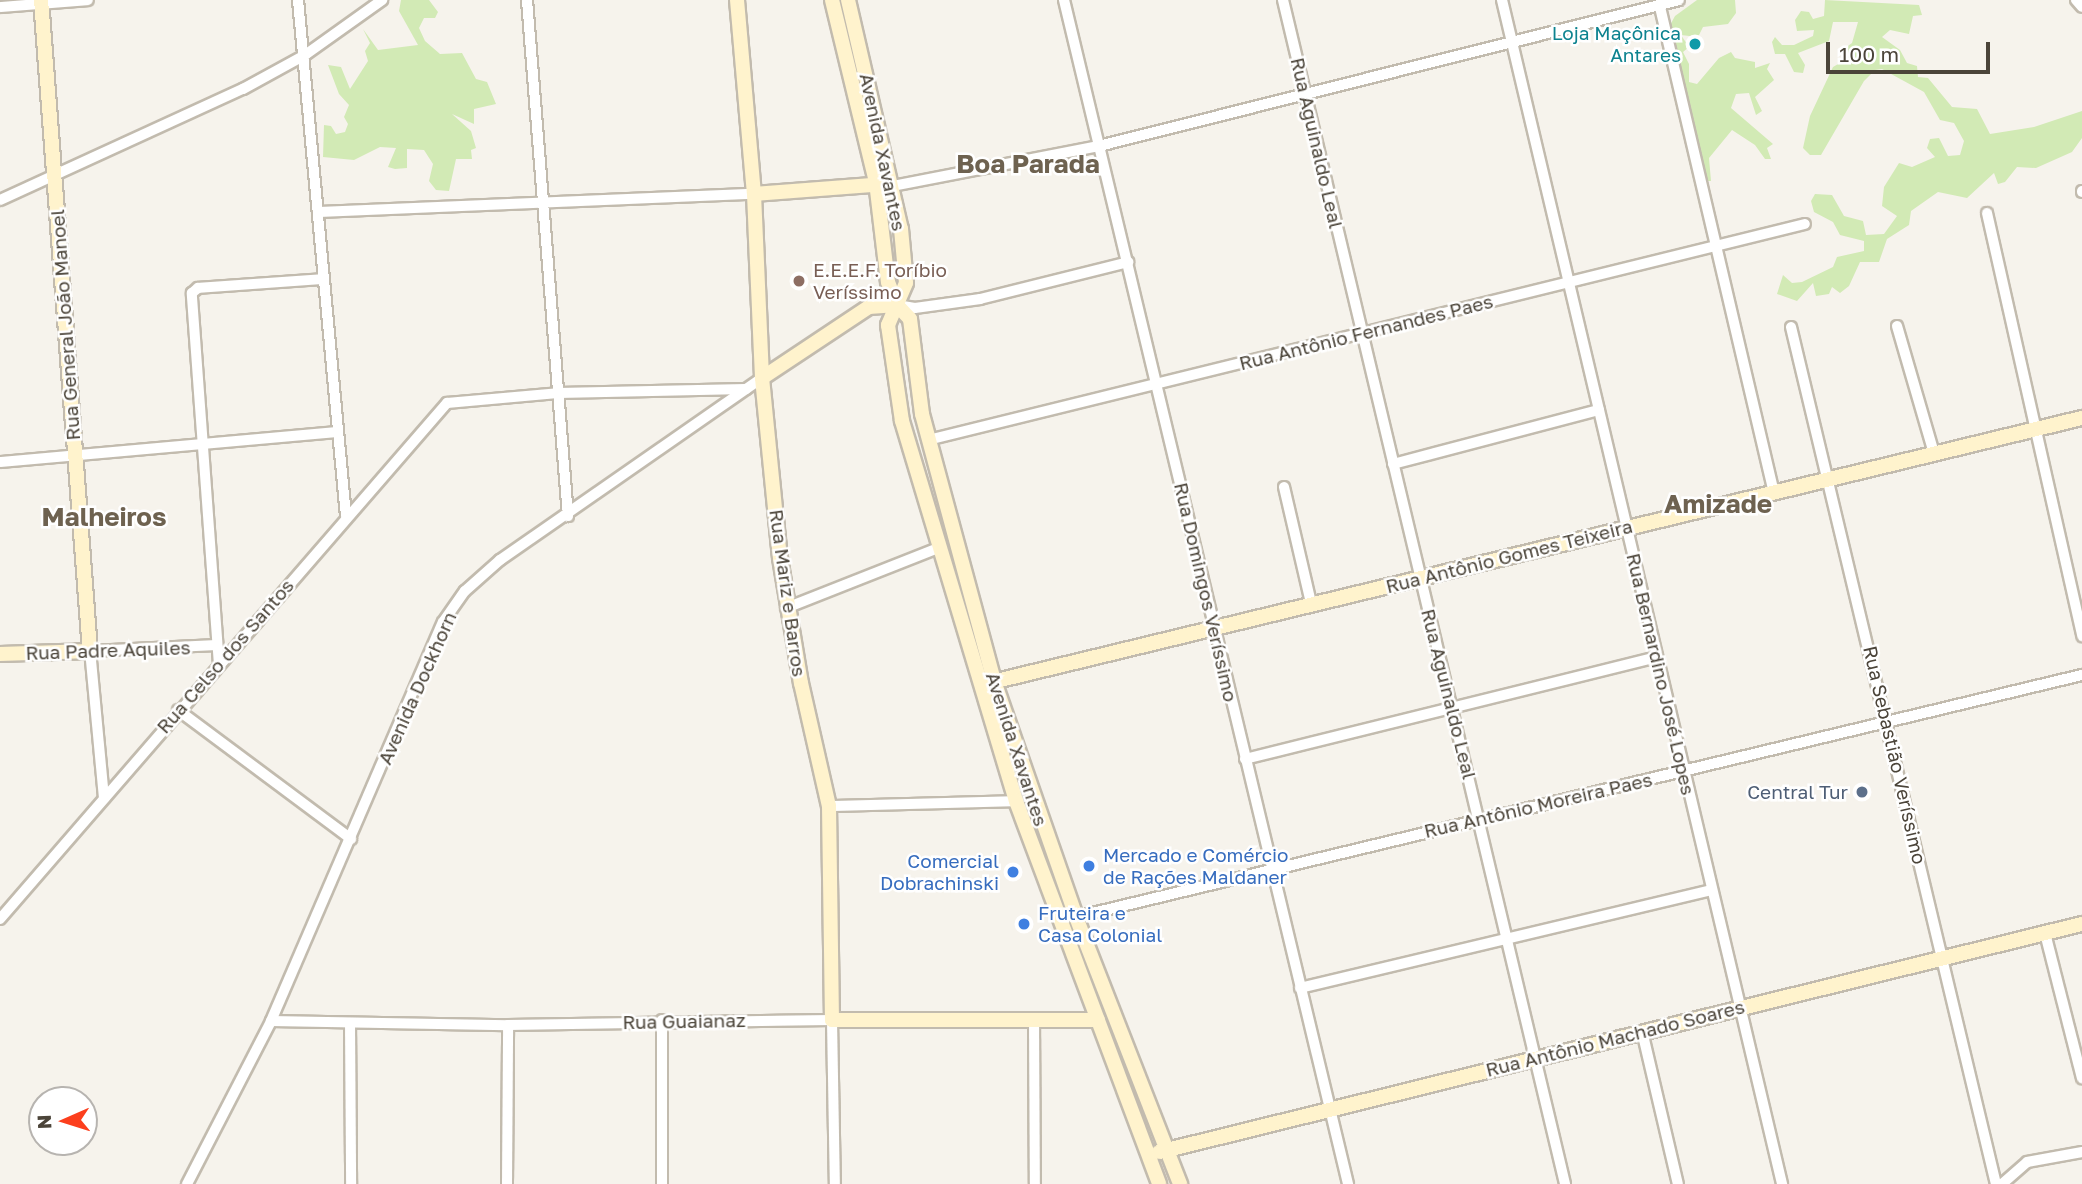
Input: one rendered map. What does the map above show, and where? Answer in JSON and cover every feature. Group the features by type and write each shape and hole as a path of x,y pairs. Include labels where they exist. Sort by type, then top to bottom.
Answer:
{"street":[{"path":"0,6 88,0"},
{"path":"0,200 179,121 304,55 382,0"},
{"path":"527,0 568,516"},
{"name":"Rua Mariz e Barros","path":"737,0 754,194 762,378 786,608 829,806 835,1184"},
{"name":"Avenida Xavantes","path":"832,0 876,182 888,282 897,305 910,319 928,440 994,681 1076,917 1180,1184"},
{"name":"Avenida Xavantes","path":"848,0 893,186 906,283 887,325 902,421 978,685 1016,801 1159,1184"},
{"name":"Rua Domingos Veríssimo","path":"1064,0 1348,1184"},
{"name":"Rua Aguinaldo Leal","path":"1283,0 1479,818 1504,939 1565,1184"},
{"name":"Rua Bernardino José Lopes","path":"1502,0 1782,1184"},
{"path":"318,212 754,194 876,182 893,186 1099,146 1660,7 1679,0"},
{"path":"2076,0 2082,7"},
{"name":"Rua General João Manoel","path":"41,2 90,651"},
{"path":"300,2 346,516"},
{"path":"1660,7 1774,492"},
{"path":"1987,212 2082,636"},
{"name":"Rua Antônio Fernandes Paes","path":"928,440 1715,244 1805,224"},
{"path":"897,305 915,308 980,299 1128,262"},
{"path":"219,665 192,293 198,288 324,279"},
{"name":"Avenida Dockhorn","path":"187,1184 271,1021 443,622 465,591 500,560 568,516 857,313 869,307 897,305"},
{"path":"857,313 871,315 887,325"},
{"path":"1898,326 1934,453"},
{"name":"Rua Sebastião Veríssimo","path":"1791,327 1830,480 1996,1184"},
{"path":"558,393 746,389"},
{"name":"Rua Celso dos Santos","path":"0,919 440,408 456,399 558,393"},
{"path":"1394,464 1599,410"},
{"name":"Rua Antônio Gomes Teixeira","path":"978,685 2082,418"},
{"path":"0,462 338,432"},
{"path":"1284,487 1311,603"},
{"path":"786,608 938,548"},
{"name":"Rua Padre Aquiles","path":"0,654 217,645"},
{"path":"90,651 104,798"},
{"path":"1245,759 1452,705 1657,657"},
{"name":"Rua Antônio Moreira Paes","path":"1076,917 2082,675"},
{"path":"178,710 351,839"},
{"path":"829,806 1016,801"},
{"path":"1300,988 1711,890"},
{"name":"Rua Antônio Machado Soares","path":"1148,1155 1330,1107 2082,924"},
{"path":"2045,933 2076,1039 2082,1078"},
{"path":"662,1020 663,1184"},
{"name":"Rua Guaianaz","path":"271,1021 508,1025 662,1020 1098,1020"},
{"path":"1034,1020 1035,1184"},
{"path":"350,1023 351,1184"},
{"path":"507,1184 508,1025"},
{"path":"1642,1031 1678,1184"},
{"path":"2002,1184 2027,1162 2082,1152"}],"green space":[{"path":"401,0 429,0 438,12 435,18 424,18 419,28 425,41 440,54 462,53 476,79 487,82 496,104 474,109 474,124 452,114 471,131 476,148 471,150 472,159 456,159 449,191 436,190 429,181 433,164 424,150 407,149 407,168 395,169 388,167 396,148 380,147 354,160 323,157 324,125 331,126 336,134 345,132 348,124 344,117 349,105 339,94 328,65 341,67 350,89 368,61 365,51 370,43 363,29 378,50 418,45 399,11"},
{"path":"1697,0 1735,0 1736,13 1728,24 1703,27 1698,37 1681,35 1689,47 1683,52 1689,64 1689,82 1697,84 1719,58 1731,52 1735,58 1755,62 1755,68 1770,63 1767,69 1774,80 1755,97 1762,111 1756,115 1749,93 1736,94 1731,108 1773,144 1767,148 1771,159 1765,159 1755,145 1732,130 1709,158 1711,181 1706,181 1694,144 1669,27 1675,16"},
{"path":"1825,0 1919,5 1922,15 1913,16 1909,34 1890,30 1882,37 1900,50 1907,63 1917,66 1918,77 1928,78 1952,107 1977,109 1990,134 2034,127 2082,111 2082,138 2072,152 2036,168 2017,167 2005,182 1998,184 1994,173 1967,198 1938,192 1911,211 1909,225 1887,239 1879,262 1860,262 1849,286 1840,293 1832,287 1829,294 1816,296 1813,283 1797,301 1777,294 1783,275 1792,283 1802,282 1833,267 1837,257 1864,251 1864,241 1840,235 1833,222 1814,212 1811,201 1815,194 1832,195 1844,216 1863,221 1866,235 1884,234 1897,216 1882,206 1884,187 1899,163 1912,167 1935,157 1927,148 1930,139 1939,138 1948,156 1960,155 1964,141 1954,123 1940,120 1924,92 1882,69 1875,70 1864,81 1821,155 1810,155 1803,148 1810,116 1833,67 1845,60 1845,48 1852,43 1858,22 1833,22 1829,41 1798,53 1805,65 1803,73 1794,72 1785,54 1775,54 1772,42 1775,37 1782,45 1794,45 1813,36 1814,30 1797,31 1795,20 1801,11 1809,12 1813,19 1824,16"}],"place":[{"name":"Loja Maçônica Antares","path":"1695,44"},
{"name":"E.E.E.F. Toríbio Veríssimo","path":"799,281"},
{"name":"Central Tur","path":"1862,792"},
{"name":"Mercado e Comércio de Rações Maldaner","path":"1089,866"},
{"name":"Comercial Dobrachinski","path":"1013,872"},
{"name":"Fruteira e Casa Colonial","path":"1024,924"}],"district":[{"name":"Boa Parada","path":"1028,164"},
{"name":"Amizade","path":"1718,504"},
{"name":"Malheiros","path":"104,517"}]}
